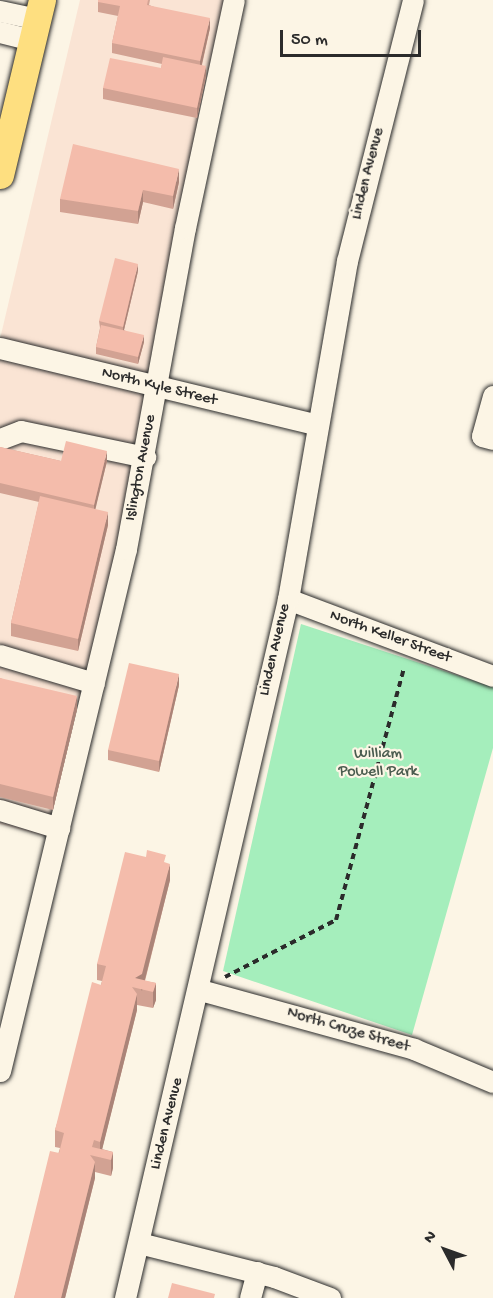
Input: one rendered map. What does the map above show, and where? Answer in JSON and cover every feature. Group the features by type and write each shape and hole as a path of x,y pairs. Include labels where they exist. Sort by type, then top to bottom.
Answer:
{"main road":[{"path":"1,169 7,116 37,20"}],"street":[{"name":"Islington Avenue","path":"0,1071 7,1012 59,828 145,457 185,228 234,0"},
{"name":"Linden Avenue","path":"126,1298 200,990 288,599 347,261 413,0"},
{"path":"0,11 37,20"},
{"path":"0,32 37,20"},
{"name":"North Kyle Street","path":"0,348 318,425"},
{"path":"488,437 493,396"},
{"path":"0,439 21,431 145,457"},
{"name":"North Keller Street","path":"288,599 493,676"},
{"path":"0,655 94,683"},
{"path":"0,810 59,828"},
{"name":"North Cruze Street","path":"200,990 414,1049 493,1082"},
{"path":"139,1243 257,1272 330,1298"},
{"path":"250,1298 257,1272"}],"path":[{"path":"200,990 336,920 404,668"}],"shaded area":[{"path":"80,0 234,0 56,839 0,824 0,339"}],"green space":[{"name":"William Powell Park","path":"301,624 493,687 493,748 412,1035 223,971"}],"building":[{"path":"98,0 148,0 147,5 210,18 200,61 112,43 120,6 98,2"},
{"path":"163,57 206,66 197,108 103,88 110,58 161,68"},
{"path":"73,144 179,169 173,196 143,190 138,211 60,199"},
{"path":"115,258 138,264 123,327 99,321"},
{"path":"101,325 144,335 138,357 96,347"},
{"path":"66,441 107,451 94,505 0,483 0,447 61,461"},
{"path":"40,496 108,512 78,639 11,623"},
{"path":"129,663 179,674 159,761 108,750"},
{"path":"0,678 77,696 53,797 0,784"},
{"path":"147,850 166,855 164,862 170,864 142,974 135,978 156,983 153,992 132,987 137,994 100,1142 94,1140 92,1147 113,1152 111,1160 90,1155 95,1162 61,1298 14,1298 50,1151 59,1153 64,1133 55,1130 92,982 101,985 106,966 97,964 125,852 146,857"},
{"path":"172,1283 215,1294 214,1298 168,1298"}]}
